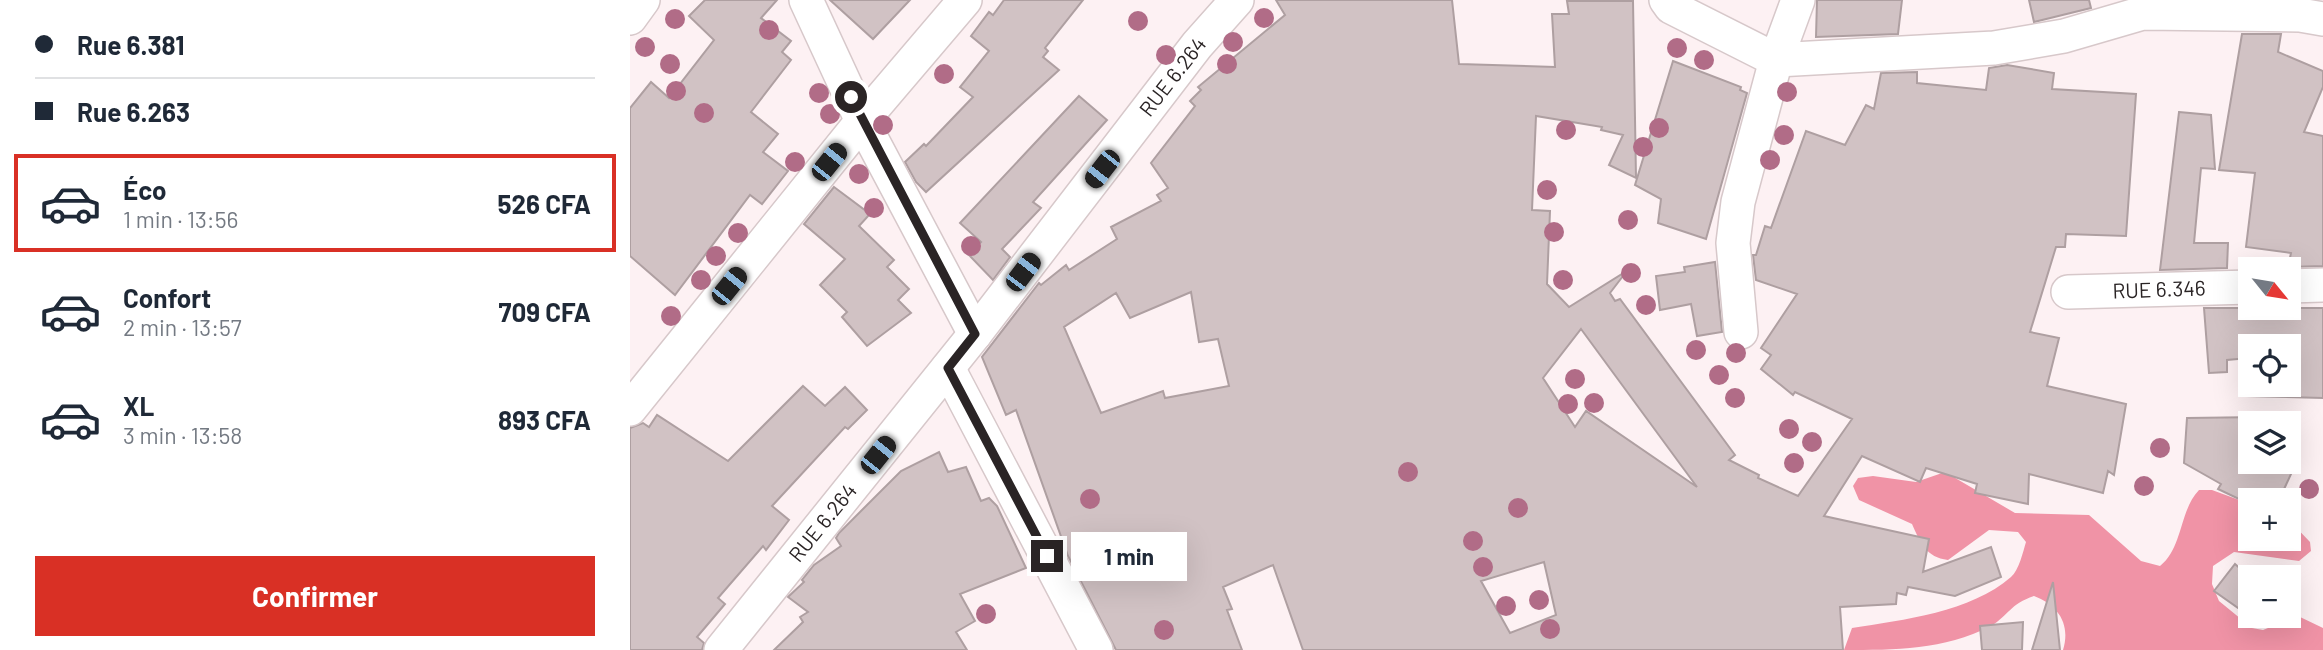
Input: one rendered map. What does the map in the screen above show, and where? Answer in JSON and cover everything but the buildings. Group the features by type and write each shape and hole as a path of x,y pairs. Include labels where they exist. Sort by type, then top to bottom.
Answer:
{"street":[{"path":"630,18 643,0"},
{"path":"806,0 862,121 975,334"},
{"path":"630,409 862,121 965,0"},
{"name":"RUE 6.264","path":"721,650 975,334 1197,45 1237,0"},
{"path":"1666,0 1671,8 1776,60 1994,48 2064,36 2143,13 2308,11"},
{"path":"1741,332 1733,243 1738,202 1776,60 1798,0"},
{"path":"2301,286 2323,285"},
{"name":"RUE 6.346","path":"2068,292 2238,287"},
{"path":"948,368 1096,650"}],"shaded area":[{"path":"1945,472 2015,513 2089,515 2141,561 2160,566 2173,549 2188,508 2199,490 2212,490 2238,500 2238,551 2301,551 2301,533 2310,542 2311,551 2299,561 2234,552 2213,566 2212,584 2219,601 2238,617 2238,628 2301,628 2301,617 2323,628 2323,650 2063,650 2064,624 2056,610 2034,596 2015,606 1991,626 1955,640 1901,649 1844,650 1852,628 1936,613 1976,599 2011,577 2020,561 2026,542 2018,532 1989,530 1948,560 1934,556 1918,538 1912,524 1859,500 1853,486 1858,478 1873,476 1916,482"}],"route":[{"path":"851,97 975,334 948,368 1047,556"}]}
